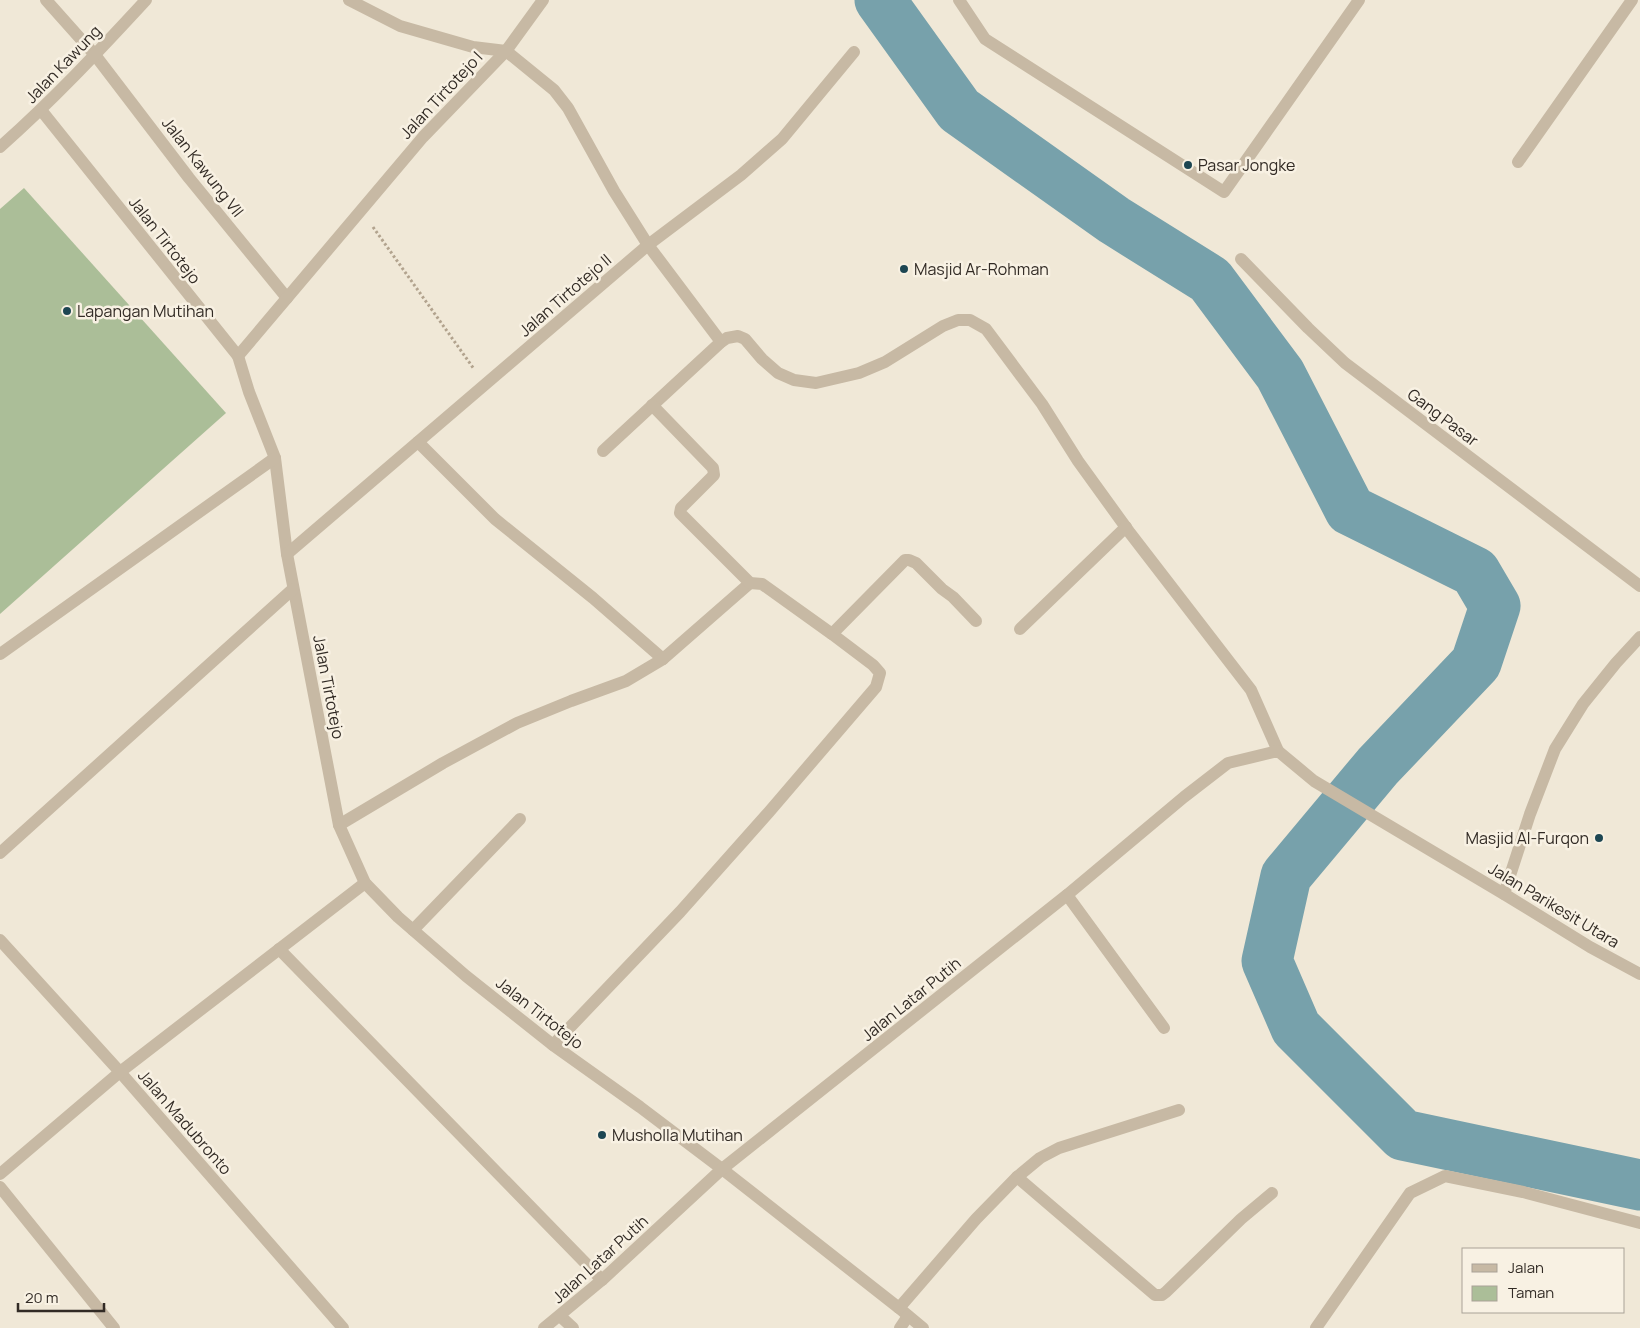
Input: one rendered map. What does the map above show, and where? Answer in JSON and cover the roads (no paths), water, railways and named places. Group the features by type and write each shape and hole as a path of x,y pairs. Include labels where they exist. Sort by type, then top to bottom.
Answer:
{"street":[{"name":"Jalan Kawung VII","path":"46,0 95,56 189,178 287,298"},
{"name":"Jalan Kawung","path":"0,147 41,110 95,56 146,0"},
{"path":"349,0 400,26 473,47 506,51 554,90 568,108 614,191 648,245 721,342"},
{"name":"Jalan Tirtotejo I","path":"238,356 423,137 506,51 543,0"},
{"path":"958,0 985,38 1224,192 1359,0"},
{"path":"1518,162 1632,0"},
{"name":"Jalan Tirtotejo II","path":"287,554 648,245 741,175 782,139 854,52"},
{"name":"Jalan Tirtotejo","path":"41,110 238,356 249,392 275,458 293,589 339,825 365,883 398,917 466,976 553,1045 722,1169 923,1328"},
{"name":"Gang Pasar","path":"1241,259 1345,364 1640,586"},
{"path":"603,451 727,338 738,336 745,339 762,359 778,373 794,380 816,383 858,373 885,362 943,326 958,320 970,320 986,328 1042,404 1078,461 1126,527 1251,690 1278,751"},
{"path":"553,1045 686,905 769,812 876,687 880,673 873,665 832,634 762,584 750,583 680,513 681,508 714,475 712,468 652,405"},
{"path":"418,442 495,519 600,604 663,659"},
{"path":"0,654 275,458"},
{"path":"1020,629 1126,527"},
{"path":"832,634 905,560 916,563 976,621"},
{"path":"339,825 443,763 517,722 626,682 663,659 750,583"},
{"path":"0,853 293,589"},
{"path":"1504,894 1530,814 1555,749 1583,704 1640,637"},
{"name":"Jalan Parikesit Utara","path":"1278,751 1314,781 1590,947 1640,974"},
{"name":"Jalan Latar Putih","path":"544,1328 602,1280 722,1169 1067,896 1184,797 1228,763 1278,751"},
{"path":"413,930 520,819"},
{"path":"0,1174 120,1072 365,883"},
{"path":"1067,896 1164,1028"},
{"name":"Jalan Madubronto","path":"0,940 120,1072 343,1328"},
{"path":"279,948 602,1280"},
{"path":"900,1328 903,1312 976,1218 1017,1177 1040,1158 1059,1148 1179,1110"},
{"path":"1316,1328 1410,1192 1445,1176 1523,1192 1640,1223"},
{"path":"1017,1177 1156,1295 1162,1295 1166,1292 1241,1219 1272,1193"},
{"path":"0,1187 114,1328"},
{"path":"560,1316 573,1328"}],"waterway":[{"path":"880,0 959,110 1114,220 1210,280 1280,374 1350,510 1475,572 1495,606 1476,663 1378,766 1286,876 1267,961 1296,1028 1403,1135 1640,1185"}],"place":[{"name":"Pasar Jongke","path":"1188,165"},
{"name":"Masjid Ar-Rohman","path":"904,269"},
{"name":"Lapangan Mutihan","path":"67,311"},
{"name":"Masjid Al-Furqon","path":"1599,838"},
{"name":"Musholla Mutihan","path":"602,1135"}]}
